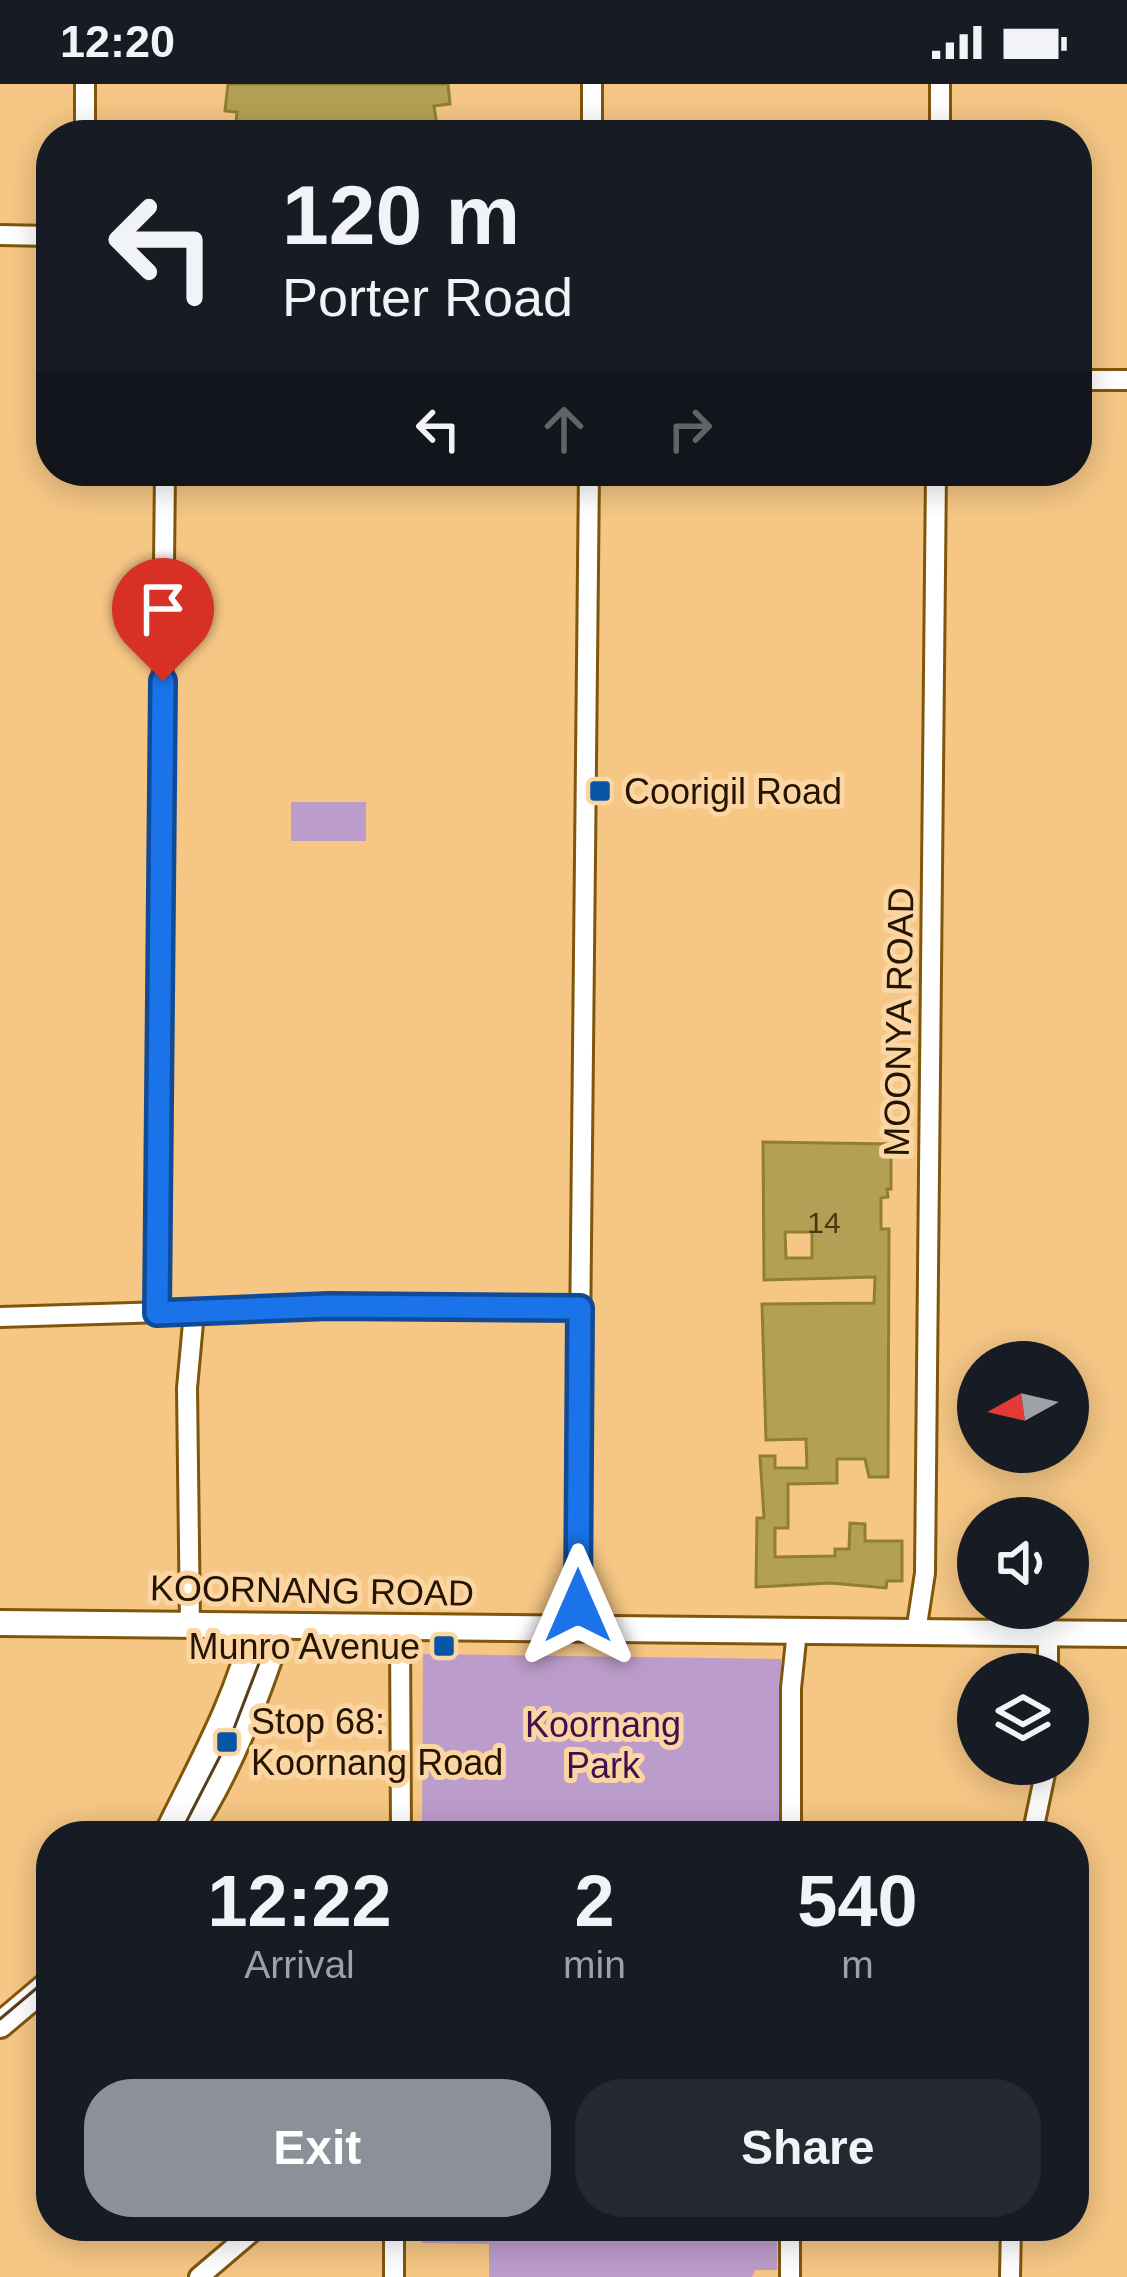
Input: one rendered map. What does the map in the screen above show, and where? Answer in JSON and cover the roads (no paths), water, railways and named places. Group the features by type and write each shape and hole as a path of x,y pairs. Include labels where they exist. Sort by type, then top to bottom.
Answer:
{"street":[{"path":"85,84 85,120"},
{"path":"592,84 592,120"},
{"path":"940,84 940,120"},
{"path":"0,235 36,236"},
{"path":"1092,380 1127,380"},
{"path":"165,486 176,1312 187,1388 190,1625"},
{"path":"577,1629 589,486"},
{"name":"MOONYA ROAD","path":"924,1632 936,486"},
{"path":"0,1317 329,1306 580,1308"},
{"name":"KOORNANG ROAD","path":"0,1623 1127,1634"},
{"path":"173,1821 247,1660 268,1627"},
{"path":"196,1821 243,1729 268,1627"},
{"path":"400,1628 401,1821"},
{"path":"789,1631 791,1821"},
{"path":"1048,1633 1048,1653"},
{"path":"1035,1821 1043,1785"},
{"path":"0,2025 36,1995"},
{"path":"199,2277 242,2241"},
{"path":"394,2241 394,2277"},
{"path":"790,2241 790,2277"},
{"path":"1010,2241 1010,2277"}],"tram line":[{"path":"187,1821 233,1731 261,1658"},
{"path":"0,2019 36,1989"}],"place":[{"name":"Coorigil Road","path":"600,791"},
{"name":"Munro Avenue","path":"444,1646"},
{"name":"Stop 68: Koornang Road","path":"227,1742"}],"park label":[{"name":"Koornang Park","path":"603,1744"}]}
